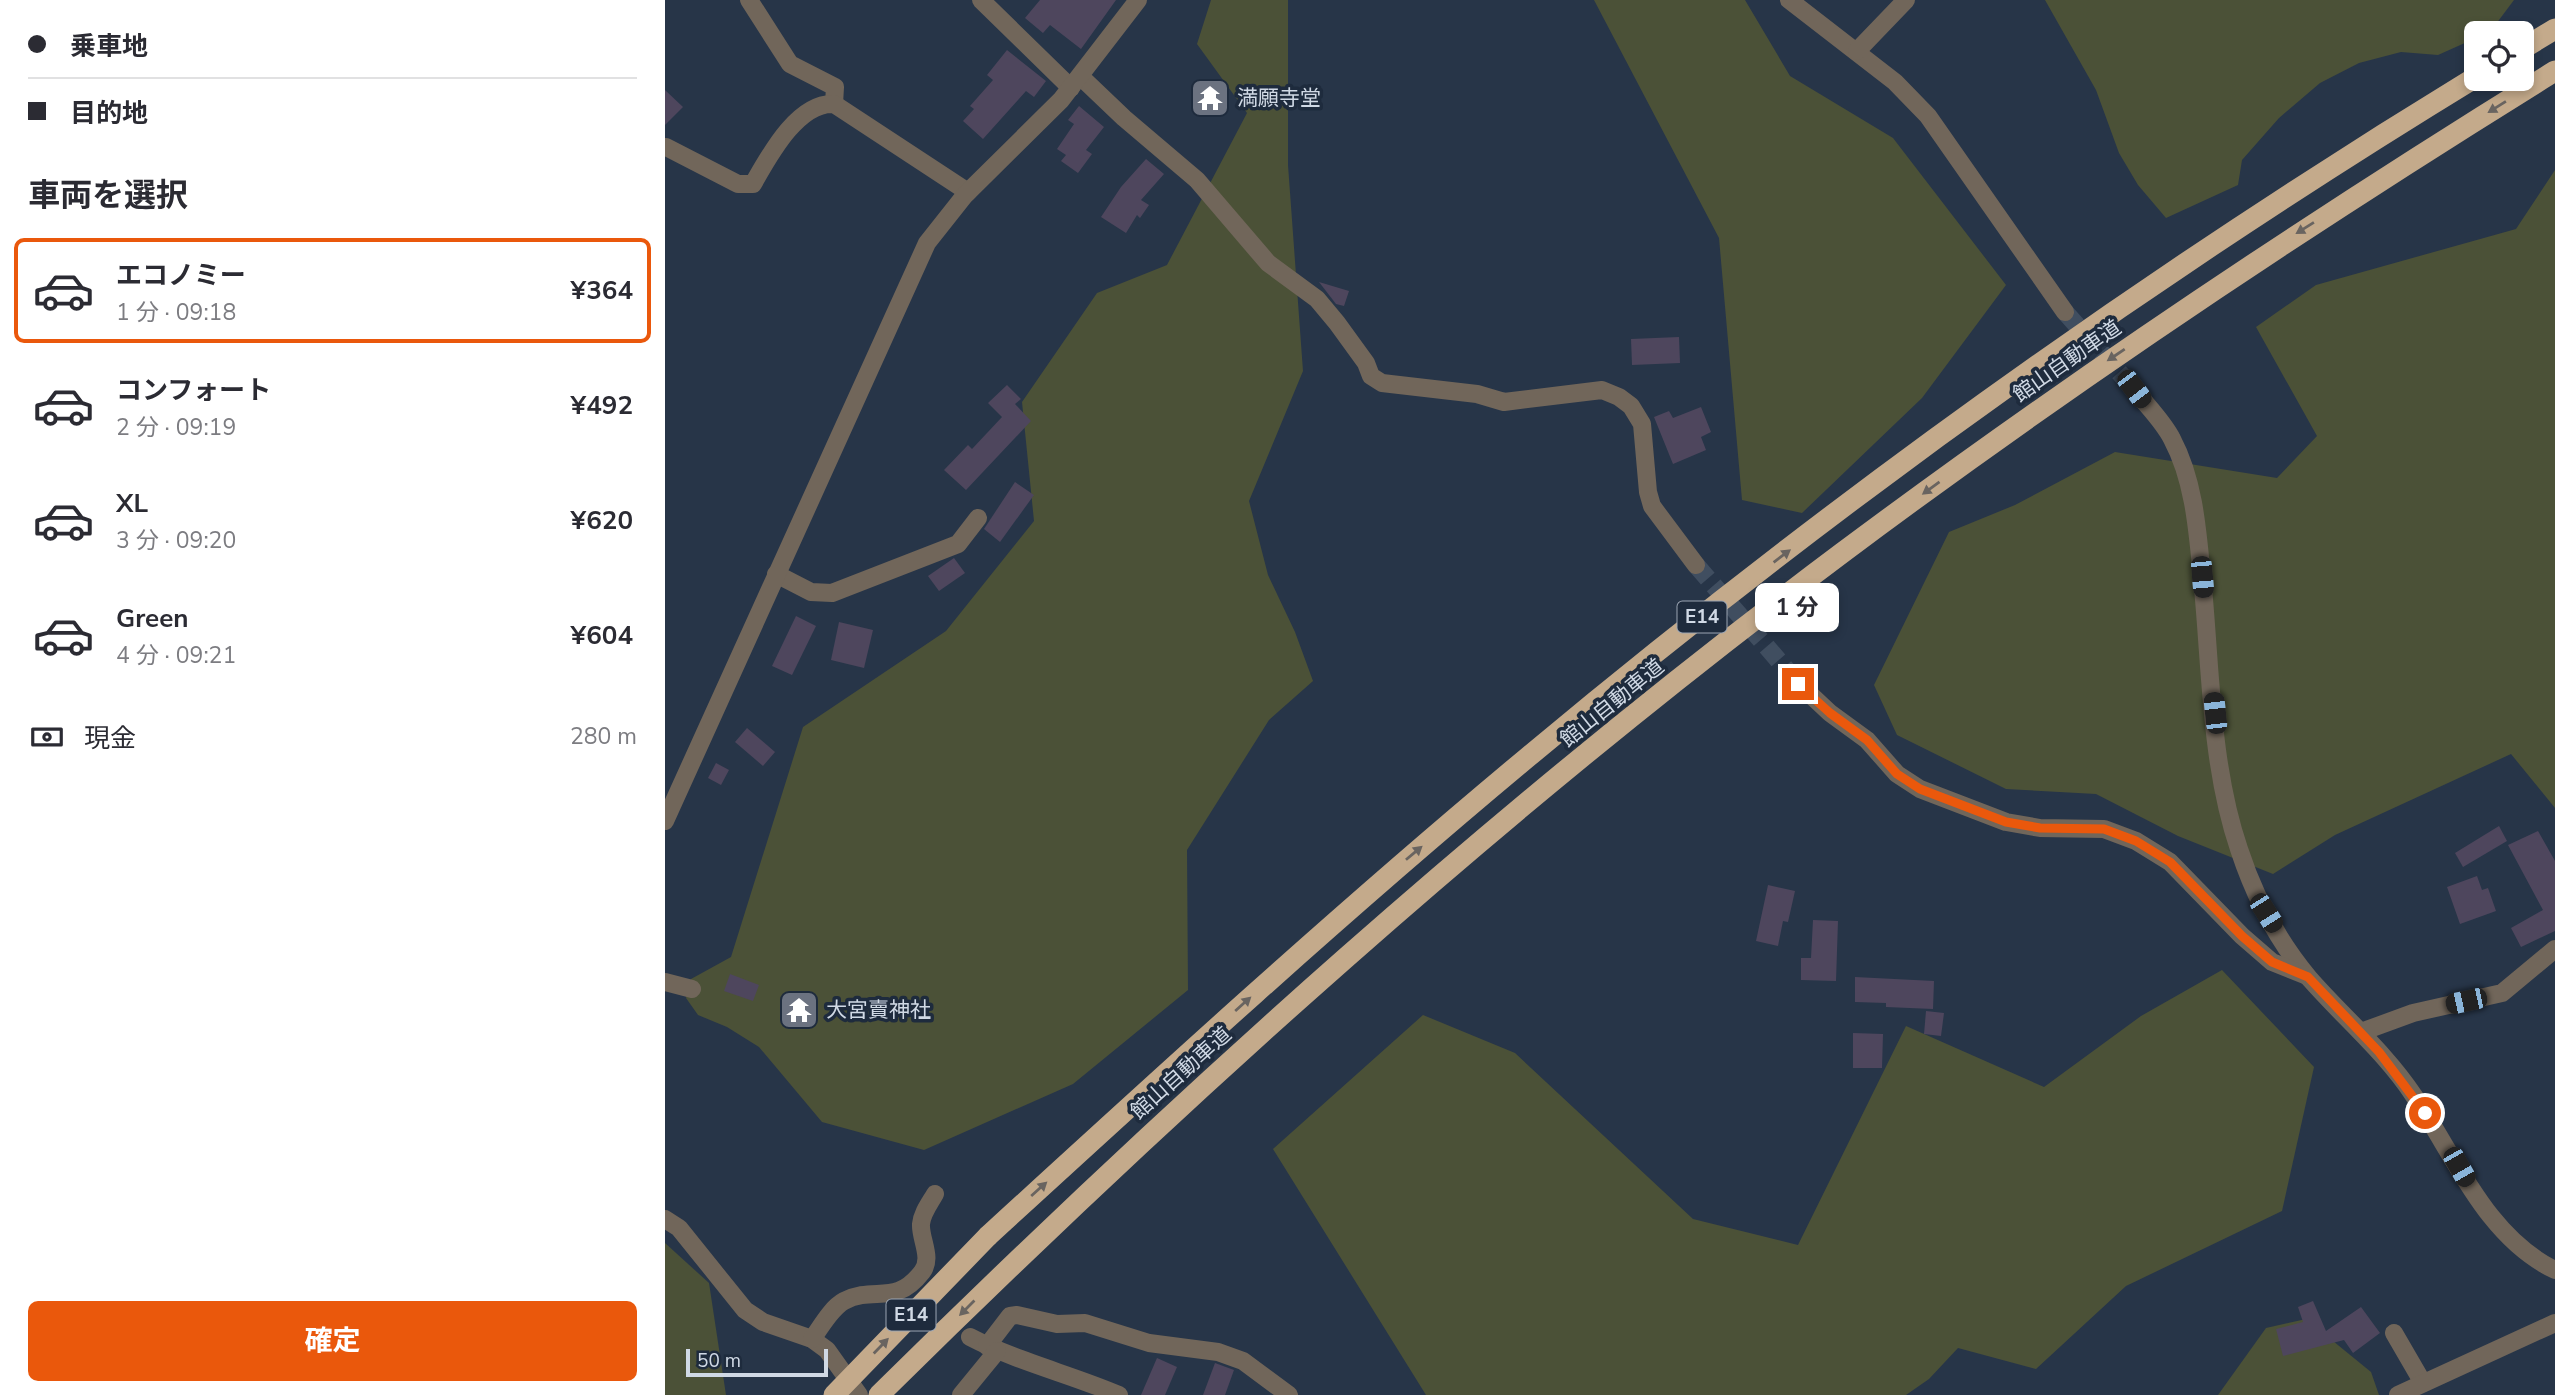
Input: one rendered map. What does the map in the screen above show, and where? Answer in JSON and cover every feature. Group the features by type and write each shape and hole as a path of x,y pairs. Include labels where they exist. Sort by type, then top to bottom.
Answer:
{"highway":[{"path":"2534,42 2555,29"},
{"name":"館山自動車道","path":"879,1395 1016,1260 1251,1043 1466,855 1682,677 1830,562 2119,353 2283,242 2555,71"},
{"name":"館山自動車道","path":"834,1395 988,1236 1384,878 1674,639 1892,471 2111,316 2377,137 2464,84"}],"street":[{"path":"749,0 790,64 835,87 834,104"},
{"path":"981,0 1076,82 1124,118 1197,180 1268,263 1317,299 1337,323 1371,376 1382,383 1477,394 1504,402 1602,390 1631,406 1642,424 1648,492 1653,506 1696,565"},
{"path":"666,817 927,243 943,219 1076,82 1138,0"},
{"path":"1789,0 1895,82 1928,116 2065,312"},
{"path":"1857,51 1906,0"},
{"path":"666,147 738,184 748,186 753,184 782,135 813,110 834,104 968,192"},
{"path":"2134,389 2172,439 2195,507 2219,758 2233,832 2251,884 2266,913 2308,977 2361,1032 2413,1094 2499,1226 2524,1251 2555,1270"},
{"path":"776,574 811,592 832,593 958,544 978,518"},
{"path":"1798,684 1830,713 1867,740 1897,774 1920,789 2006,822 2040,828 2104,829 2136,841 2170,862 2242,936 2272,962 2308,977"},
{"path":"2361,1032 2413,1013 2502,993 2555,950"},
{"path":"665,982 692,989"},
{"path":"812,1339 838,1305 856,1297 897,1294 922,1272 927,1258 921,1226 935,1194"},
{"path":"665,1219 679,1228 745,1310 763,1322 812,1339 827,1350 859,1395"},
{"path":"961,1395 1010,1316 1017,1315 1057,1324 1085,1323 1149,1343 1218,1352 1243,1361 1289,1395"},
{"path":"2398,1395 2555,1323"},
{"path":"2394,1334 2423,1383"},
{"path":"970,1337 1041,1368 1071,1374 1119,1395"}],"green space":[{"path":"1211,0 1288,0 1288,165 1303,371 1249,501 1268,575 1295,632 1313,681 1269,720 1187,850 1188,990 1073,1084 924,1150 822,1122 759,1047 727,1027 698,1015 686,998 691,979 731,957 803,727 946,631 1034,521 1022,402 1097,293 1167,265 1247,113 1197,44"},
{"path":"1594,0 1745,0 1790,76 1893,138 2006,285 1922,398 1802,513 1742,500 1719,238"},
{"path":"2045,0 2514,0 2498,21 2464,21 2464,43 2438,55 2401,52 2359,63 2320,83 2279,118 2242,160 2238,185 2166,218 2138,185 2119,153 2096,90"},
{"path":"2555,170 2555,808 2511,754 2335,835 2273,874 2178,836 2096,794 2006,789 1897,735 1874,685 1949,532 2015,505 2115,452 2277,478 2317,436 2256,327 2316,285 2516,229"},
{"path":"2222,970 2314,1067 2282,1211 2126,1286 2036,1369 1958,1348 1929,1379 1906,1395 1426,1395 1273,1149 1423,1015 1515,1053 1693,1219 1798,1245 1906,1026 2044,1087 2141,1016"},
{"path":"665,1243 709,1283 726,1395 665,1395"},
{"path":"2306,1319 2371,1372 2379,1395 2218,1395 2266,1328"}],"building":[{"path":"1040,0 1116,0 1081,49 1050,25 1043,33 1025,18"},
{"path":"1007,50 1046,81 1034,97 1026,91 983,139 963,121 974,109 970,106 993,80 987,75"},
{"path":"665,90 683,107 665,125"},
{"path":"1079,106 1104,127 1086,150 1092,154 1078,173 1061,161 1066,155 1057,149 1074,124 1068,120"},
{"path":"1146,159 1164,174 1141,200 1149,205 1140,218 1137,215 1126,233 1101,217 1121,187"},
{"path":"1319,282 1349,291 1344,306 1336,304"},
{"path":"1679,337 1680,363 1632,365 1631,339"},
{"path":"1007,385 1021,399 1015,404 1031,421 966,490 944,470 968,445 972,449 1002,417 988,403"},
{"path":"1701,407 1711,432 1701,437 1706,450 1673,464 1654,417 1669,411 1673,418"},
{"path":"1015,482 1034,495 1000,542 984,529"},
{"path":"954,558 965,573 939,591 928,576"},
{"path":"796,616 816,626 792,675 772,666"},
{"path":"839,622 873,630 864,668 831,660"},
{"path":"747,728 775,752 763,766 735,742"},
{"path":"716,763 729,770 721,785 708,778"},
{"path":"2499,826 2507,841 2463,867 2455,853"},
{"path":"2538,831 2555,861 2555,931 2521,947 2511,928 2543,910 2508,845"},
{"path":"2477,876 2482,890 2488,888 2496,911 2460,924 2447,887"},
{"path":"1768,885 1795,891 1788,922 1783,921 1778,946 1756,941"},
{"path":"1813,920 1838,921 1836,981 1801,980 1801,958 1811,958"},
{"path":"730,974 759,985 753,1001 724,991"},
{"path":"1855,977 1934,981 1933,1009 1886,1007 1886,1003 1855,1002"},
{"name":"大宮賣神社","path":"798,1000 811,1007 804,1021 791,1014"},
{"path":"1926,1011 1944,1013 1941,1036 1924,1034"},
{"path":"1853,1033 1883,1034 1882,1068 1853,1068"},
{"path":"2313,1301 2326,1331 2361,1307 2380,1333 2353,1353 2344,1340 2283,1356 2276,1329 2303,1322 2298,1307"},
{"path":"1157,1358 1177,1367 1165,1395 1141,1395"},
{"path":"1215,1363 1234,1370 1225,1395 1203,1395"}],"tunnel":[{"path":"2065,312 2134,389"},
{"path":"1696,565 1798,683"}],"place":[{"name":"満願寺堂","path":"1210,98"},
{"name":"大宮賣神社","path":"799,1010"}],"route":[{"path":"1798,684 1830,713 1867,740 1897,774 1920,789 1968,810 2006,822 2040,828 2104,829 2119,833 2170,862 2242,936 2272,962 2308,977 2379,1052 2425,1113"}]}
